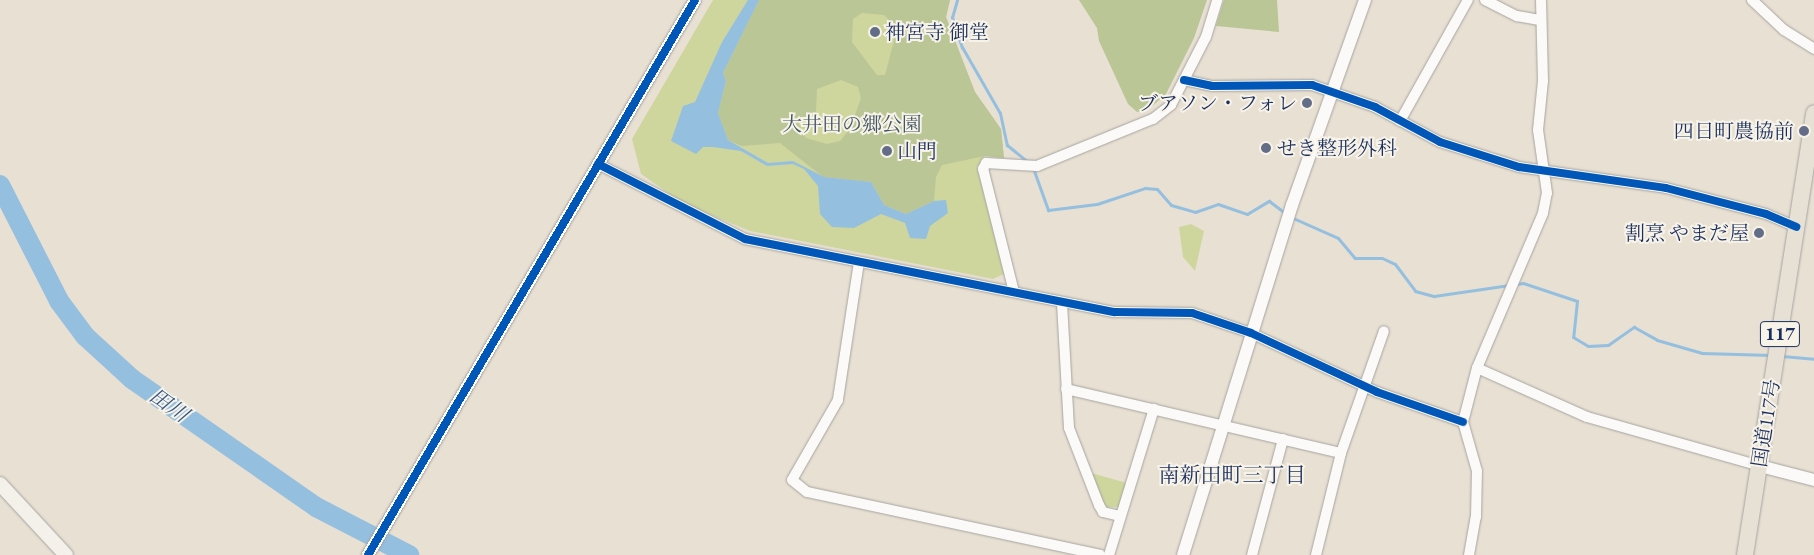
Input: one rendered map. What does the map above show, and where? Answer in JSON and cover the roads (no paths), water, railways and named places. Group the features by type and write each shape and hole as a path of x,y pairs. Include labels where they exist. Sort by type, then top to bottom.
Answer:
{"highway":[{"name":"国道117号","path":"1745,555 1796,227 1809,184 1814,113"}],"main road":[{"path":"0,484 66,555"}],"street":[{"path":"368,555 695,0"},
{"path":"1014,292 983,168 986,163 1037,166 1153,119 1171,106 1206,36 1217,0"},
{"path":"1183,555 1251,333 1364,0"},
{"path":"1400,121 1468,0"},
{"path":"1485,0 1517,16 1540,20"},
{"path":"1468,555 1476,517 1477,471 1463,422 1476,368 1543,214 1545,172 1538,130 1543,81 1541,0"},
{"path":"1752,0 1814,49"},
{"path":"1184,80 1212,86 1312,85 1332,91 1400,121 1440,142 1545,172 1666,188 1766,214 1796,227"},
{"path":"598,164 731,234 1062,303 1115,312 1182,312 1251,333 1363,385 1463,422"},
{"path":"859,262 838,400 792,480 807,492 1100,555"},
{"path":"1062,303 1069,428 1103,512 1121,516"},
{"path":"1316,555 1341,453 1363,385 1384,331"},
{"path":"1476,368 1587,417 1814,480"},
{"path":"1066,389 1341,453"},
{"path":"1109,555 1154,409"},
{"path":"1252,555 1284,439"}],"water":[{"path":"748,0 759,0 723,73 726,81 718,113 728,140 768,163 793,161 824,177 871,182 884,205 906,214 934,201 946,200 948,213 930,226 926,239 910,238 905,223 881,214 854,228 832,227 820,214 818,186 804,169 793,164 767,166 741,151 713,147 703,147 696,154 671,141 683,106 695,102 722,42"}],"waterway":[{"path":"957,0 952,17 962,47 1000,113 1007,145 1029,163"},
{"path":"1033,168 1048,210 1097,204 1145,188 1157,189 1171,205 1195,212 1218,204 1247,214 1269,201 1285,213"},
{"name":"田川","path":"0,185 59,301 85,336 132,379 316,507 409,555"},
{"path":"1293,218 1338,238 1355,258 1382,258 1395,264 1415,291 1434,296 1523,283 1577,301 1573,337 1588,346 1608,345 1634,327 1657,340 1702,353 1771,355"},
{"path":"1782,356 1814,359"}],"place":[{"name":"神宮寺 御堂","path":"875,32"},
{"name":"ブアソン・フォレ","path":"1307,103"},
{"name":"四日町農協前","path":"1804,131"},
{"name":"せき整形外科","path":"1266,148"},
{"name":"山門","path":"887,151"},
{"name":"割烹 やまだ屋","path":"1759,233"}],"district":[{"name":"南新田町三丁目","path":"1232,475"}],"park label":[{"name":"大井田の郷公園","path":"852,124"}]}
